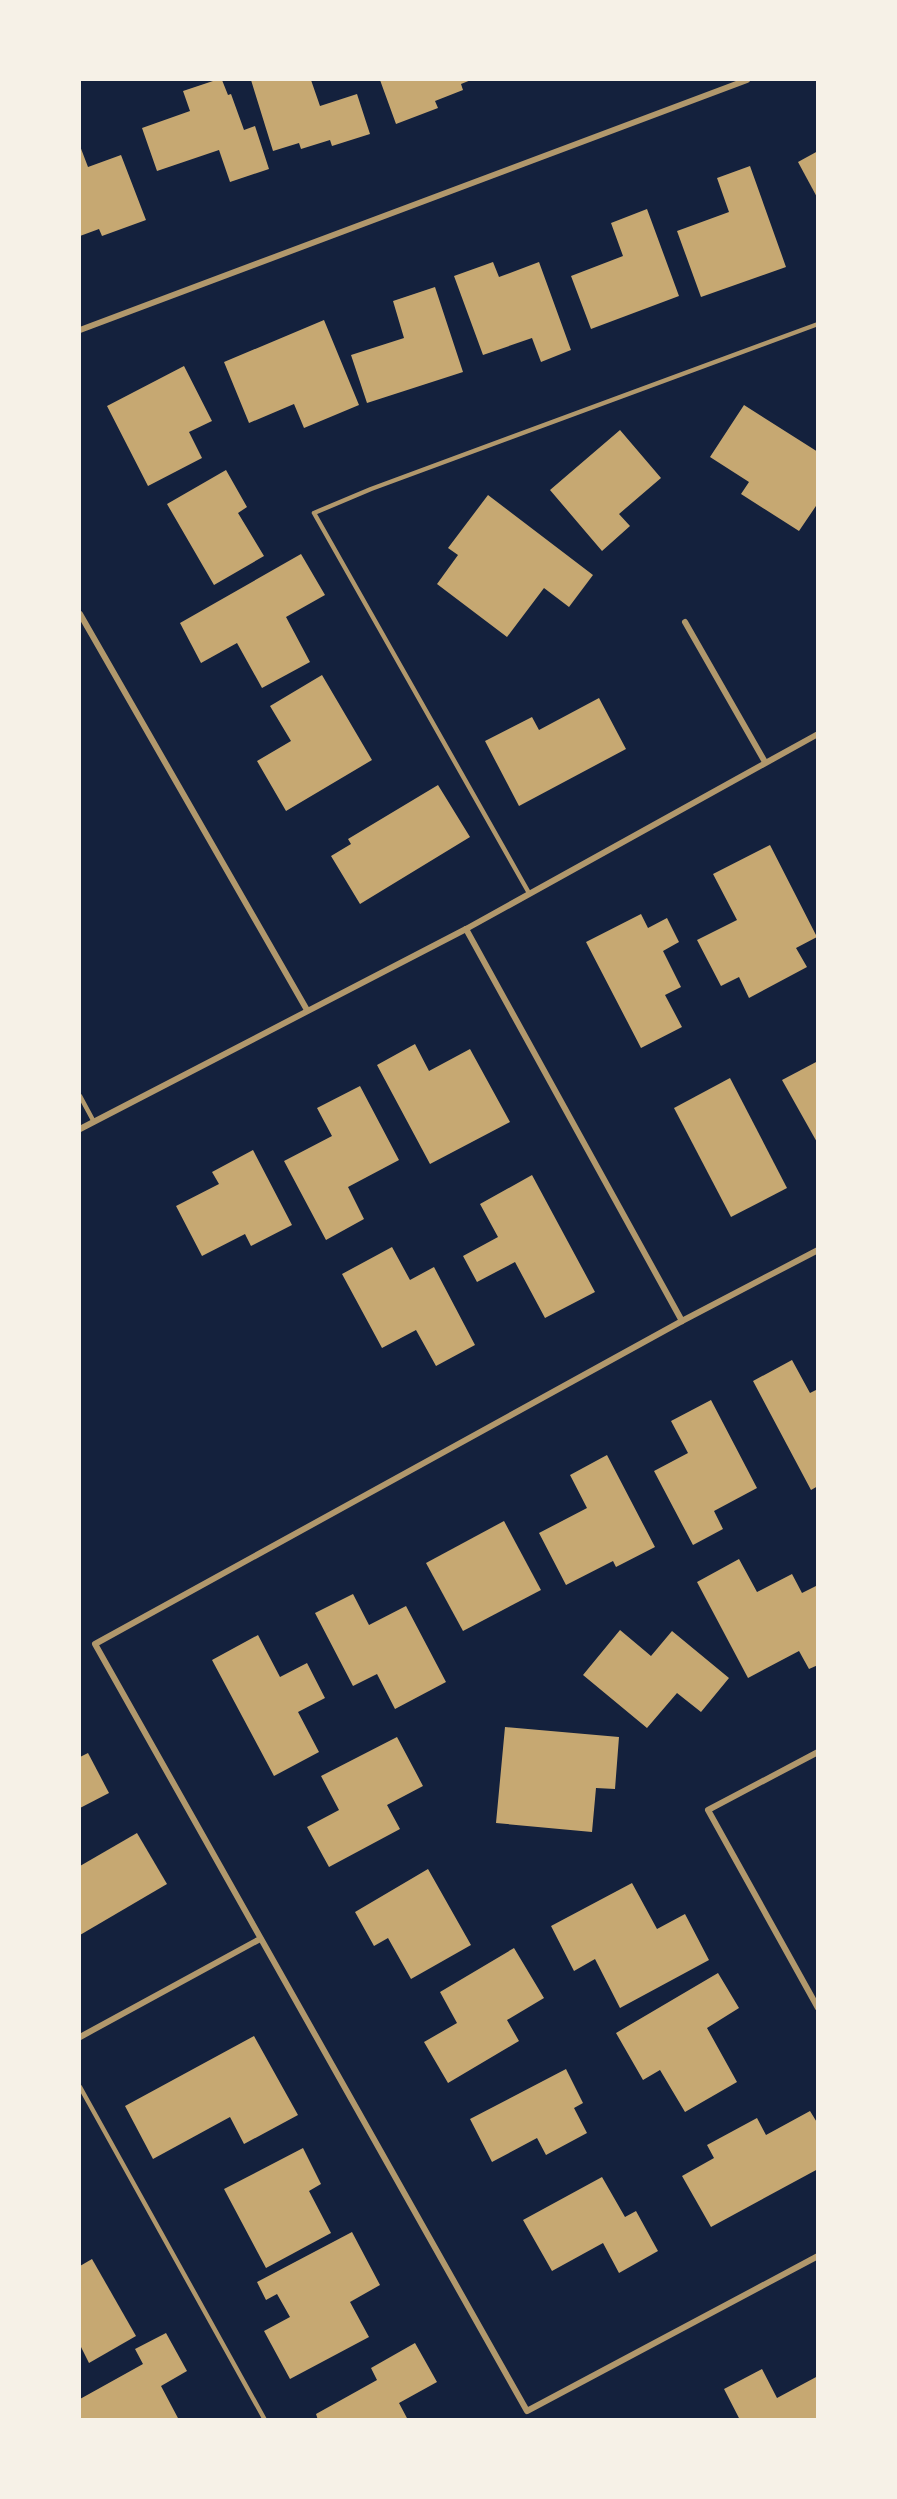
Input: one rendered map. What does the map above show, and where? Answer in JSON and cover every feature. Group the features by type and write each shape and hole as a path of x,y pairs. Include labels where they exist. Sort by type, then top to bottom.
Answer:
{"street":[{"path":"80,330 747,80"},
{"path":"80,614 307,1010"},
{"path":"684,622 765,762"},
{"path":"80,1129 466,929 818,734"},
{"path":"466,929 682,1321"},
{"path":"818,1250 682,1321 95,1644 527,2411 818,2256"},
{"path":"818,1752 708,1810 818,2008"},
{"path":"80,2037 260,1939"}],"lane":[{"path":"530,894 314,513 371,489 818,324"},
{"path":"80,1096 94,1122"},
{"path":"80,2087 265,2420"}],"building":[{"path":"222,80 228,95 231,94 244,130 255,126 269,169 230,182 219,150 157,171 142,128 190,111 183,91"},
{"path":"251,80 311,80 320,106 357,94 370,134 332,146 330,140 301,149 299,143 273,151"},
{"path":"380,80 471,80 461,84 463,90 435,101 438,108 396,124"},
{"path":"80,146 88,167 121,155 146,220 102,236 99,229 80,236"},
{"path":"818,151 818,199 798,162"},
{"path":"750,166 786,267 701,297 677,231 729,212 717,178"},
{"path":"647,209 679,296 591,329 571,276 623,256 611,223"},
{"path":"493,262 499,277 539,262 571,350 541,362 532,338 483,355 454,276"},
{"path":"435,287 463,372 367,403 351,355 404,338 393,301"},
{"path":"324,320 359,405 304,428 294,404 249,423 224,362"},
{"path":"184,366 212,421 189,432 202,458 148,486 107,406"},
{"path":"744,405 818,452 818,503 799,531 741,494 749,482 710,457"},
{"path":"620,430 661,478 619,514 630,526 602,551 550,490"},
{"path":"226,470 247,507 238,513 264,556 214,585 167,504"},
{"path":"488,495 593,575 569,607 544,588 507,637 437,584 458,555 448,548"},
{"path":"301,554 325,595 286,617 310,662 262,688 237,643 201,663 180,623"},
{"path":"322,675 372,760 286,811 257,761 291,741 270,706"},
{"path":"599,698 626,749 519,806 485,741 532,717 539,730"},
{"path":"438,785 470,837 360,904 331,856 351,844 348,839"},
{"path":"770,845 817,937 796,948 807,967 749,998 739,977 721,986 697,940 737,920 713,874"},
{"path":"641,914 648,928 667,918 679,942 663,951 681,987 665,995 682,1027 641,1048 586,942"},
{"path":"415,1044 429,1071 470,1049 510,1122 430,1164 377,1065"},
{"path":"818,1061 818,1144 782,1080"},
{"path":"730,1078 787,1188 731,1217 674,1108"},
{"path":"360,1086 399,1160 348,1187 364,1219 326,1240 284,1161 332,1136 317,1108"},
{"path":"253,1150 292,1225 251,1246 245,1234 202,1256 176,1206 219,1184 212,1172"},
{"path":"532,1175 595,1292 545,1318 515,1262 477,1282 463,1256 498,1237 480,1204"},
{"path":"392,1247 410,1280 434,1267 475,1345 436,1366 416,1330 382,1348 342,1274"},
{"path":"792,1360 810,1393 818,1389 818,1486 811,1490 753,1381"},
{"path":"711,1400 757,1488 714,1511 723,1529 693,1545 654,1471 688,1453 671,1421"},
{"path":"607,1455 655,1547 616,1567 613,1561 566,1585 539,1533 587,1508 570,1475"},
{"path":"504,1521 541,1590 463,1631 426,1563"},
{"path":"739,1559 757,1592 792,1574 802,1593 818,1585 818,1665 809,1669 799,1651 748,1678 697,1582"},
{"path":"353,1594 369,1625 406,1606 446,1682 395,1709 377,1674 353,1686 315,1613"},
{"path":"620,1630 651,1656 672,1631 729,1678 701,1712 677,1693 647,1728 583,1675"},
{"path":"258,1635 280,1677 307,1663 325,1698 298,1712 319,1752 274,1776 212,1660"},
{"path":"505,1727 619,1737 615,1789 596,1788 592,1832 496,1823"},
{"path":"397,1737 423,1786 387,1805 400,1829 329,1867 307,1827 339,1810 321,1776"},
{"path":"88,1753 109,1793 80,1808 80,1757"},
{"path":"137,1833 167,1884 80,1935 80,1866"},
{"path":"428,1869 471,1945 411,1979 388,1938 374,1946 355,1912"},
{"path":"632,1883 657,1929 685,1914 709,1960 620,2008 595,1959 574,1971 551,1926"},
{"path":"514,1948 544,1998 507,2020 519,2041 448,2083 424,2042 457,2023 440,1992"},
{"path":"718,1973 739,2008 707,2028 737,2082 685,2112 660,2070 643,2080 616,2033"},
{"path":"254,2036 298,2115 244,2144 230,2117 153,2159 125,2106"},
{"path":"566,2069 583,2103 574,2108 587,2133 546,2155 537,2138 492,2162 470,2119"},
{"path":"810,2111 818,2124 818,2169 711,2227 682,2176 714,2158 707,2145 757,2118 766,2135"},
{"path":"303,2148 321,2184 309,2191 331,2233 266,2268 224,2189"},
{"path":"602,2177 625,2217 636,2211 658,2251 619,2273 603,2243 552,2271 523,2220"},
{"path":"352,2232 380,2285 350,2302 369,2337 290,2379 264,2331 290,2317 277,2294 266,2300 257,2282"},
{"path":"92,2259 136,2336 89,2363 80,2345 80,2266"},
{"path":"166,2333 187,2371 161,2386 179,2420 80,2420 80,2399 143,2364 135,2349"},
{"path":"415,2343 437,2382 399,2403 408,2420 318,2420 316,2414 377,2380 371,2368"},
{"path":"762,2369 777,2398 818,2376 818,2420 740,2420 724,2389"}]}
